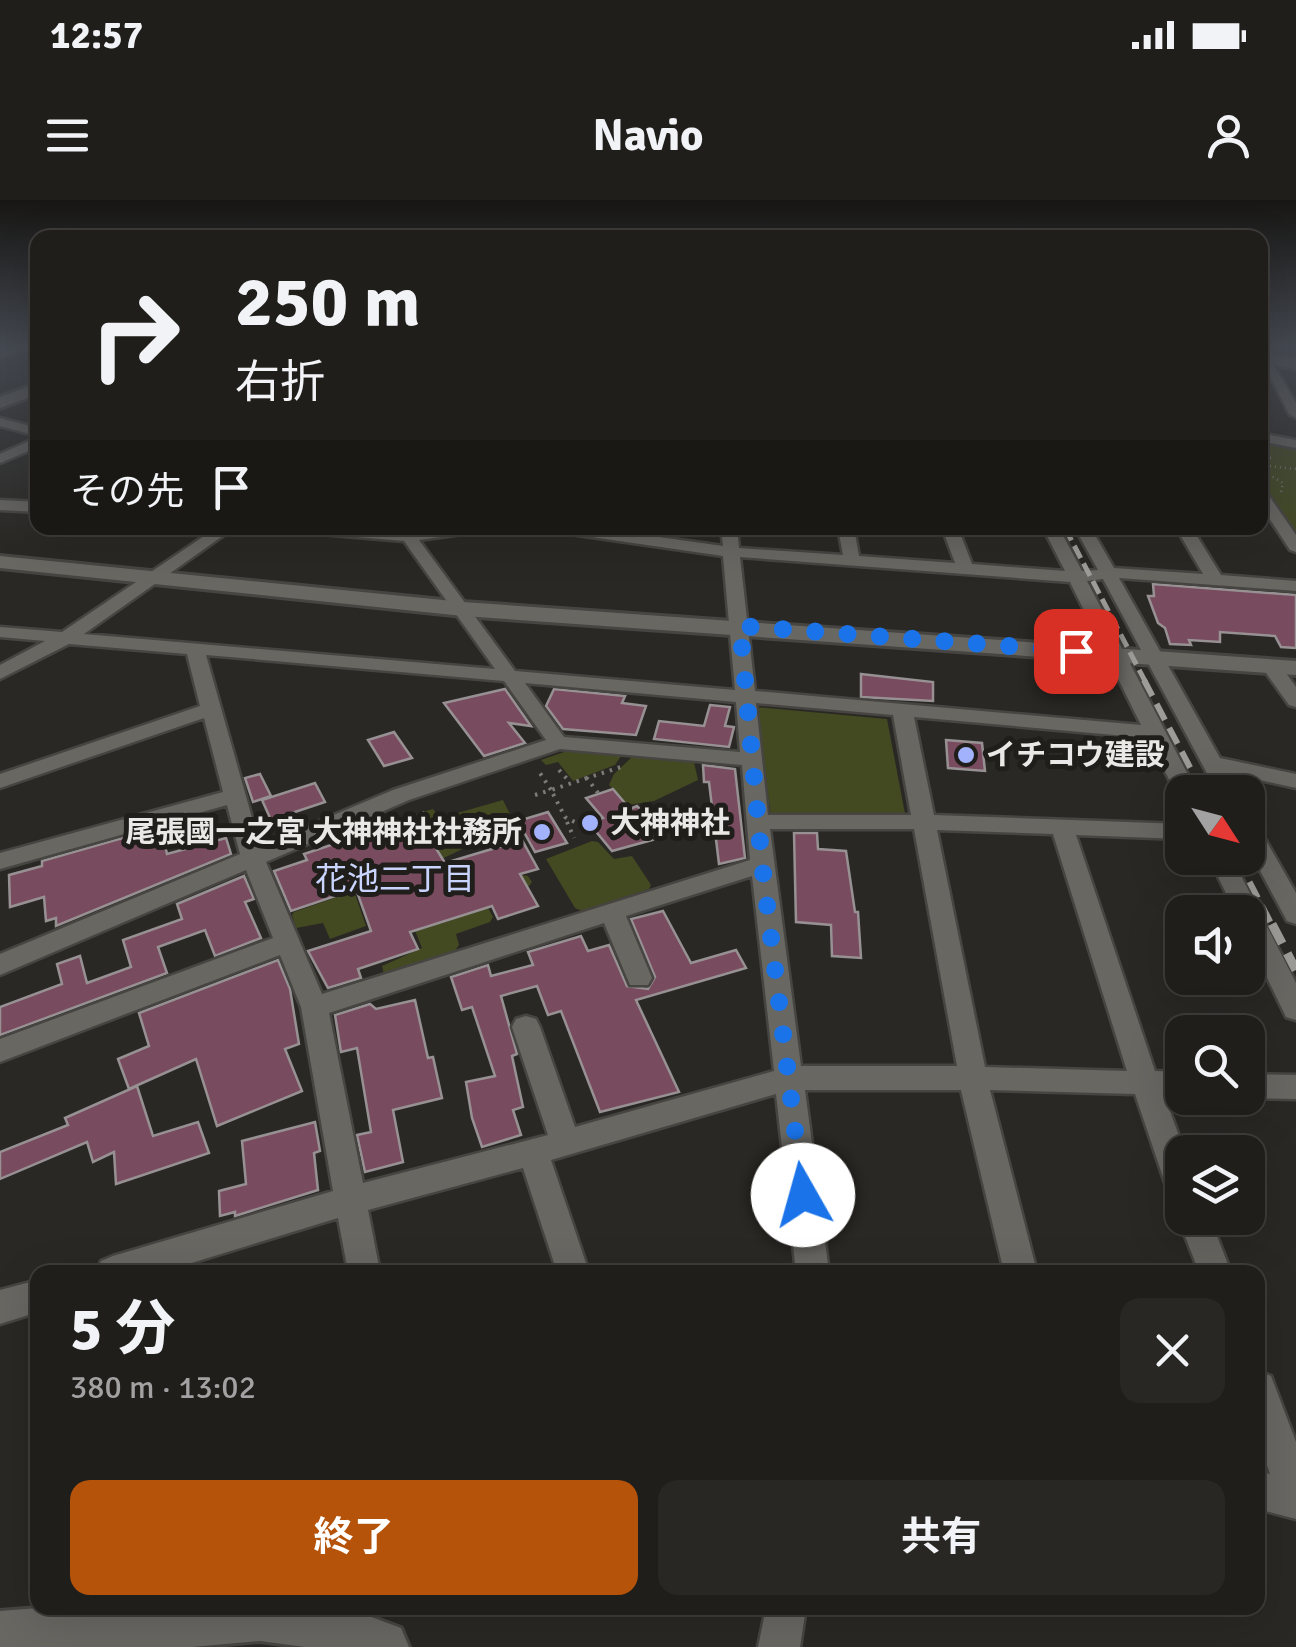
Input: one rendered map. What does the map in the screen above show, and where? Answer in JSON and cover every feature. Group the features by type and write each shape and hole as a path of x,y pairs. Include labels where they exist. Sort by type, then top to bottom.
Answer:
{"street":[{"path":"0,422 30,430"},
{"path":"1268,439 1296,444"},
{"path":"0,458 30,445"},
{"path":"1268,504 1295,543"},
{"path":"0,505 30,506"},
{"path":"0,673 64,638 216,535"},
{"path":"408,535 558,742"},
{"path":"661,535 731,540 852,560 1075,577 1108,574 1296,586"},
{"path":"847,535 852,560"},
{"path":"953,535 965,569"},
{"path":"1054,535 1177,775"},
{"path":"1086,535 1218,775"},
{"path":"1188,535 1216,580"},
{"path":"731,540 750,759 811,1265"},
{"path":"0,562 464,608 1296,668"},
{"path":"0,632 1154,732"},
{"path":"194,650 252,857 314,1007 362,1265"},
{"path":"1271,666 1296,701"},
{"path":"0,781 209,710"},
{"path":"902,710 973,1078 1018,1265"},
{"path":"0,965 401,795 532,763 558,742 750,759"},
{"path":"1211,763 1296,781"},
{"path":"0,861 237,795"},
{"path":"759,822 922,822 1165,830"},
{"path":"1062,827 1165,1140"},
{"path":"1265,860 1296,915"},
{"path":"314,1007 762,864"},
{"path":"612,912 640,978"},
{"path":"0,1051 285,943"},
{"path":"1265,949 1296,1010"},
{"path":"526,1027 566,1143"},
{"path":"136,1265 348,1200 566,1143 789,1078 1165,1084"},
{"path":"1265,1087 1296,1088"},
{"path":"533,1152 571,1265"},
{"path":"1200,1235 1211,1265"},
{"path":"0,1307 30,1298"},
{"path":"1265,1409 1296,1496 1265,1491"},
{"path":"0,1638 223,1615"},
{"path":"281,1615 382,1647"},
{"path":"778,1647 785,1615"}],"path":[{"path":"1268,458 1282,458"},
{"path":"1268,466 1296,469"},
{"path":"535,795 622,766 630,749"},
{"path":"532,763 548,769"},
{"path":"532,763 551,790 574,838"},
{"path":"559,770 570,783"},
{"path":"587,778 598,793"},
{"path":"422,812 436,832 463,846"},
{"path":"567,822 592,831"}],"green space":[{"path":"1268,440 1296,445 1296,540 1268,500"},
{"path":"756,707 887,719 906,819 771,816"},
{"path":"570,750 621,756 615,765 573,781 558,762 546,765 541,760"},
{"path":"633,756 694,762 698,780 654,801 628,805 609,785 614,774"},
{"path":"503,800 513,820 416,869 419,836 427,832 416,814 433,809 440,818"},
{"path":"598,842 614,859 632,856 651,885 649,889 582,911 575,908 546,859"},
{"path":"521,875 528,876 532,882 529,886 485,902 493,917 490,922 456,934 459,945 454,952 384,975 382,966 422,948 412,923 434,914 440,924 468,914 460,897"},
{"path":"355,894 366,926 330,939 323,923 296,928 294,912"}],"building":[{"path":"1153,584 1296,595 1296,648 1281,647 1275,636 1220,632 1220,642 1189,640 1191,645 1170,644 1148,596 1154,596"},
{"path":"861,674 933,682 933,701 861,697"},
{"path":"505,689 531,726 509,723 525,743 484,756 444,703"},
{"path":"554,689 625,696 622,703 646,706 636,735 563,729 546,706"},
{"path":"710,705 730,707 725,726 734,727 729,747 654,739 659,721 704,726"},
{"path":"394,732 412,758 384,766 368,740"},
{"name":"イチコウ建設","path":"946,740 982,743 985,771 948,768"},
{"path":"703,765 735,769 745,858 719,864 709,782 704,782"},
{"path":"260,774 271,796 253,802 245,778"},
{"path":"315,783 325,802 271,820 262,800"},
{"path":"613,789 630,809 637,806 662,832 649,837 652,840 612,851 589,823 603,818 586,798"},
{"name":"尾張國一之宮 大神神社社務所","path":"548,812 567,843 535,852 518,821"},
{"path":"421,824 445,863 522,840 538,869 520,874 538,906 498,919 492,906 410,932 418,949 358,969 361,978 328,988 308,951 371,931 356,889 291,911 274,871 307,860 304,854 355,837 359,844"},
{"path":"161,827 167,854 226,838 231,854 56,926 56,918 46,921 44,897 10,907 9,875 42,866 42,861"},
{"path":"794,833 817,833 818,849 846,851 858,912 861,958 832,956 831,925 796,922"},
{"path":"244,876 254,899 245,902 261,938 215,956 205,930 158,947 167,973 0,1035 0,1007 62,984 57,964 80,956 87,983 131,967 123,940 182,919 177,904"},
{"path":"663,911 691,963 736,950 746,968 636,1000 679,1092 600,1112 561,1011 548,1015 537,986 501,996 517,1054 512,1056 523,1107 513,1110 521,1135 482,1147 466,1082 495,1076 472,1007 462,1010 451,977 488,965 491,976 533,965 528,952 581,936 588,951 609,945 627,986 648,989 655,977 631,919"},
{"path":"278,960 290,989 299,1044 285,1049 302,1091 217,1126 196,1059 129,1089 118,1059 149,1046 139,1013"},
{"path":"415,1000 442,1098 393,1110 403,1162 365,1172 357,1135 371,1132 357,1048 341,1052 335,1015 370,1004 376,1009"},
{"path":"137,1086 153,1136 198,1122 209,1153 116,1184 114,1152 93,1162 87,1142 0,1179 0,1152 68,1125 65,1118"},
{"path":"315,1122 320,1151 314,1153 318,1190 235,1216 235,1212 220,1216 219,1191 246,1184 242,1141"}],"railway":[{"path":"1069,535 1146,683"},
{"path":"1144,680 1194,775"},
{"path":"1246,875 1273,927"},
{"path":"1272,924 1296,970"}],"place":[{"name":"イチコウ建設","path":"966,755"},
{"name":"大神神社","path":"590,823"},
{"name":"尾張國一之宮 大神神社社務所","path":"542,832"}],"district":[{"name":"花池二丁目","path":"395,879"}],"route":[{"path":"803,1195 750,759 740,626 1076,651"}]}
